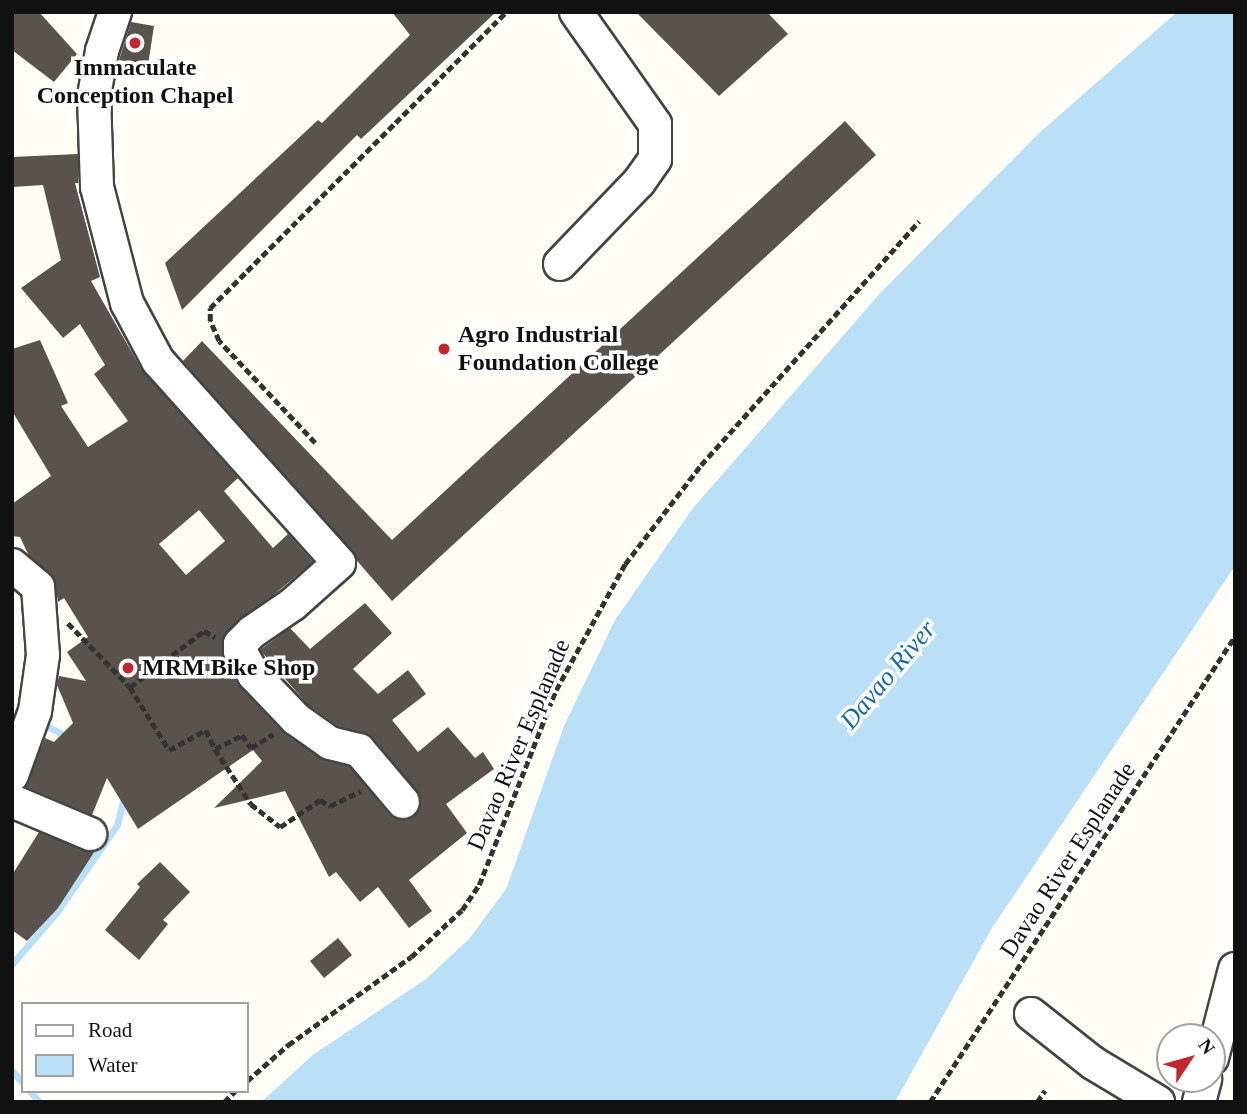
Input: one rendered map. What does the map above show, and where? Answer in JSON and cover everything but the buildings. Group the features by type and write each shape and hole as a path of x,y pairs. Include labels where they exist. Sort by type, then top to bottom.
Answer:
{"street":[{"path":"116,12 102,51 94,96 97,187 127,303 158,361 339,563 240,644 244,660 254,675 296,719 330,743 359,750 393,791"},
{"path":"560,264 639,182 655,159 655,124 576,12"},
{"path":"13,772 36,711 43,655 38,587 22,571"},
{"path":"12,801 90,835"},
{"path":"1229,1027 1235,969"},
{"path":"1031,1014 1093,1063 1158,1102"}],"path":[{"path":"315,443 219,341 210,321 210,308 506,12"},
{"name":"Davao River Esplanade","path":"248,1080 288,1045 411,957 462,910 479,885 556,690 625,564 701,465 919,222"},
{"path":"42,613 61,618 78,630 130,687 169,750 206,730 215,749 251,804 279,827 320,800 330,806 393,791"},
{"path":"130,687 204,631 222,642 240,644"},
{"name":"Davao River Esplanade","path":"930,1102 1235,636"},
{"path":"215,749 243,735 251,748 296,719"},
{"path":"1037,1102 1045,1090"}],"water":[{"name":"Davao River","path":"1177,12 1235,12 1235,566 992,928 895,1102 261,1102 314,1054 426,979 469,939 506,889 564,726 615,620 693,508 882,291 1038,134"}],"waterway":[{"path":"47,726 68,737"},
{"path":"12,964 56,913 117,825 124,797"},
{"path":"12,1071 21,1081"},
{"path":"32,1093 39,1102"}],"place":[{"name":"Immaculate Conception Chapel","path":"135,43"},
{"name":"Agro Industrial Foundation College","path":"444,349"},
{"name":"MRM Bike Shop","path":"128,668"}]}
